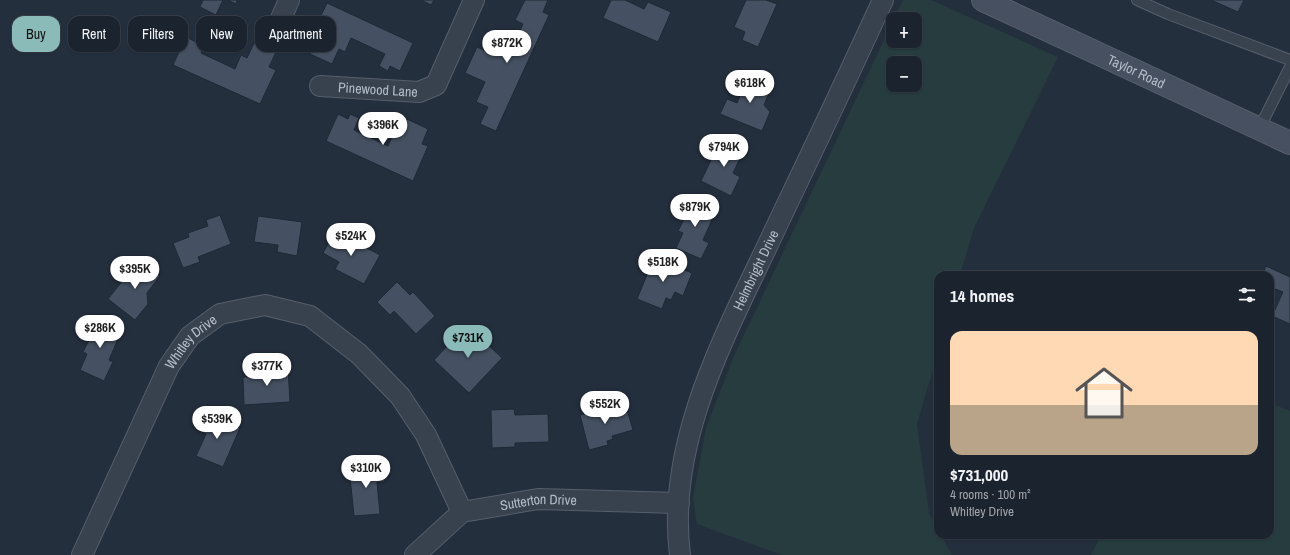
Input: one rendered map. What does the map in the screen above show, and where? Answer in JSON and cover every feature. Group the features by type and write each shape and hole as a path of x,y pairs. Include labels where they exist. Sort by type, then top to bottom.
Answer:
{"main road":[{"name":"Taylor Road","path":"983,0 1290,143"}],"street":[{"path":"282,16 289,0"},
{"name":"Pinewood Lane","path":"320,86 419,92 436,85 474,0"},
{"name":"Helmbright Drive","path":"680,555 678,537 681,476 695,414 714,363 883,0"},
{"name":"Whitley Drive","path":"82,555 169,366 190,336 220,314 265,305 310,316 359,354 400,396 426,435 462,512"},
{"name":"Sutterton Drive","path":"462,512 538,499 679,503"},
{"path":"415,555 462,512"}],"lane":[{"path":"1137,0 1175,17 1290,60"},
{"path":"1259,129 1290,67"}],"green space":[{"path":"903,0 931,0 1058,57 974,228 961,271 934,271 934,366 917,424 929,513 934,522 934,539 943,539 952,555 782,555 697,524 693,498 706,428 734,356 886,36 886,48 922,48 922,12 897,12"},
{"path":"1274,405 1290,411 1290,555 1091,555 1099,539 1274,539"}],"building":[{"path":"203,0 223,0 216,15 200,7"},
{"path":"228,0 237,0 236,4"},
{"path":"421,0 434,0 431,5"},
{"path":"525,0 548,0 543,12 549,15 496,131 480,124 488,107 476,102 485,82 465,73 477,47 494,55 497,49 509,55 523,24 515,20"},
{"path":"611,0 625,0 644,9 648,2 671,12 658,42 603,18"},
{"path":"746,0 766,0 777,4 758,47 742,40 745,32 734,27"},
{"path":"1211,0 1244,0 1238,12"},
{"path":"327,3 413,43 400,71 390,66 388,71 379,66 385,54 351,38 345,52 339,49 332,64 310,54 311,52 336,52 336,16 321,16"},
{"path":"188,38 196,42 196,52 202,52 235,69 241,55 247,58 254,43 255,52 276,52 269,67 276,70 260,104 173,65 179,52 188,52"},
{"path":"749,74 773,84 764,105 770,112 762,131 720,114 727,99 737,103"},
{"path":"338,114 348,119 350,114 359,118 354,130 388,146 394,132 400,135 407,119 428,129 422,144 428,146 413,181 326,141"},
{"path":"721,139 744,150 733,173 740,177 731,196 701,181"},
{"path":"687,198 716,211 703,240 709,243 701,259 676,248 683,233 678,231 687,213 681,211"},
{"path":"220,215 231,244 198,257 200,262 183,268 173,243 189,237 188,233 208,226 206,220"},
{"path":"258,216 302,222 297,256 277,252 278,245 254,242"},
{"path":"335,231 380,255 364,284 335,269 339,262 323,253"},
{"path":"654,258 692,273 683,296 675,292 671,300 666,298 662,309 637,299"},
{"path":"139,260 160,276 147,293 148,304 135,320 108,299"},
{"path":"1266,266 1290,277 1290,324 1274,317 1274,312 1283,292 1274,289 1274,271 1264,271"},
{"path":"397,282 410,295 413,292 435,316 416,334 394,311 390,315 377,302"},
{"path":"91,318 121,332 109,360 113,362 104,381 80,370 87,354 83,352 92,334 86,331"},
{"path":"467,325 502,358 469,393 434,360"},
{"path":"288,367 290,402 244,405 243,377 259,376 259,372 268,372 267,368"},
{"path":"625,403 633,430 612,436 613,439 607,441 608,445 589,450 580,415"},
{"path":"514,409 515,415 548,414 549,442 515,443 515,447 492,448 491,410"},
{"path":"206,413 240,428 223,467 196,456 206,434 198,430"},
{"path":"383,464 385,482 377,482 380,514 354,516 349,467"}]}
